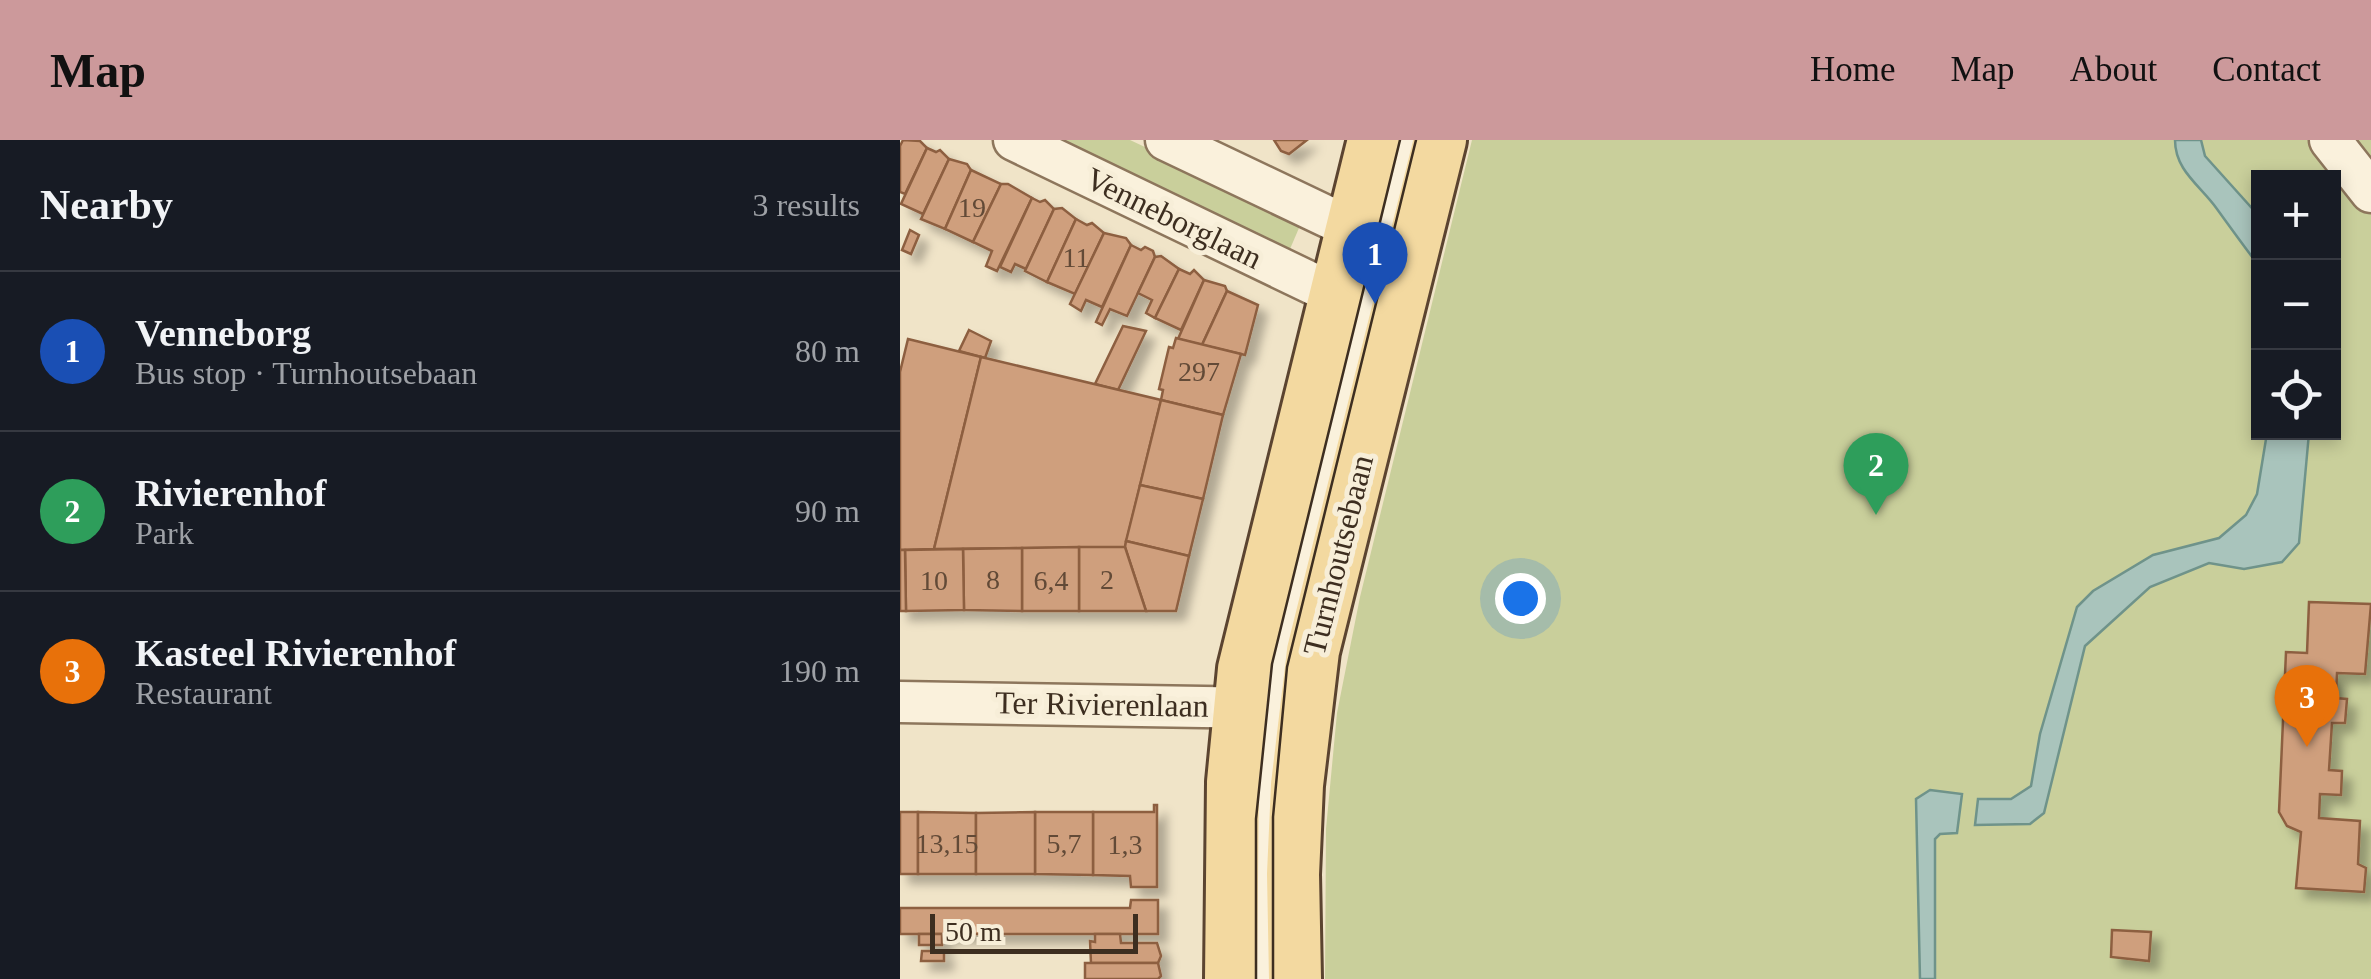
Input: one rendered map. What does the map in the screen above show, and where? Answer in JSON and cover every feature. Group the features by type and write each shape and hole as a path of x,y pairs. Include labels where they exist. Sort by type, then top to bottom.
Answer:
{"main road":[{"name":"Turnhoutsebaan","path":"1295,979 1294,826 1254,623 1374,140"},
{"name":"Turnhoutsebaan","path":"1231,979 1230,866 1272,708 1313,651 1440,140"}],"street":[{"name":"Venneborglaan","path":"1014,140 1334,294"},
{"name":"Venneborglaan","path":"1166,140 1352,228"},
{"name":"Turnhoutsebaan","path":"1264,979 1264,836 1272,708 1408,140"},
{"path":"2330,140 2371,192"},
{"name":"Ter Rivierenlaan","path":"900,702 1272,708"}],"green space":[{"path":"1044,140 1130,140 1302,221 1287,256"},
{"path":"1472,140 2371,140 2371,979 1325,979 1326,829 1337,713 1360,597"}],"water":[{"path":"2175,140 2201,140 2205,156 2251,207 2251,255 2184,169"},
{"path":"2266,440 2308,440 2299,543 2282,562 2244,569 2209,563 2150,587 2085,646 2044,813 2030,824 1975,825 1978,799 2011,799 2031,786 2040,734 2077,607 2093,591 2153,555 2219,538 2246,515 2257,494"},
{"path":"1930,790 1962,794 1957,833 1940,834 1935,839 1935,979 1920,979 1916,799"}],"building":[{"path":"903,140 920,141 927,148 905,194 900,192"},
{"path":"1274,140 1307,140 1289,154 1281,151"},
{"path":"927,148 940,150 949,159 923,214 901,204"},
{"path":"949,159 967,164 971,170 945,229 921,219"},
{"path":"971,170 1001,184 973,242 945,229"},
{"path":"1001,184 1032,198 997,271 986,266 992,251 973,242"},
{"path":"1032,198 1045,200 1054,209 1026,269 1015,264 1011,272 1000,267"},
{"path":"1062,208 1076,219 1047,282 1025,271 1054,209"},
{"path":"1076,219 1087,225 1092,223 1104,233 1075,294 1047,282"},
{"path":"910,230 919,235 911,254 902,250"},
{"path":"1104,233 1126,238 1131,245 1102,307 1086,300 1081,311 1070,304"},
{"path":"1131,245 1153,251 1155,257 1127,316 1110,309 1102,325 1096,322"},
{"path":"1161,256 1179,269 1155,318 1146,313 1152,300 1138,293 1155,257"},
{"path":"1179,269 1190,274 1194,270 1204,280 1181,330 1155,318"},
{"path":"1204,280 1225,286 1227,291 1202,345 1178,339"},
{"path":"1227,291 1258,305 1245,355 1202,345"},
{"path":"1123,326 1146,331 1118,390 1095,384"},
{"path":"969,330 991,341 985,358 959,351"},
{"path":"1176,338 1241,354 1223,415 1161,400 1163,390 1159,389 1169,347 1173,348"},
{"path":"908,339 981,357 934,549 900,550 900,372"},
{"path":"981,357 1161,400 1125,547 934,549"},
{"path":"1161,400 1223,415 1203,499 1140,485"},
{"path":"1140,485 1203,499 1189,556 1126,541"},
{"path":"1126,541 1189,556 1176,611 1146,611"},
{"path":"1079,547 1125,547 1146,611 1079,611"},
{"path":"1079,547 1079,611 1022,611 1022,548"},
{"path":"1022,548 1022,611 964,610 963,549"},
{"path":"963,549 964,610 906,611 905,550"},
{"path":"900,550 905,550 906,611 900,611"},
{"path":"2309,602 2371,604 2365,674 2337,673 2336,698 2347,699 2345,723 2332,723 2329,770 2342,771 2341,795 2320,794 2319,818 2360,821 2358,864 2366,868 2364,892 2296,888 2301,832 2287,826 2279,812 2286,652 2307,653"},
{"path":"1154,805 1157,887 1131,887 1130,876 1093,875 1093,812 1154,812"},
{"path":"900,812 918,812 918,874 900,874"},
{"path":"918,812 976,813 976,874 918,874"},
{"path":"1035,812 1093,812 1093,875 1035,874"},
{"path":"1035,812 1035,874 976,874 976,813"},
{"path":"1131,900 1158,900 1158,934 900,934 900,908 1130,908"},
{"path":"2112,930 2151,932 2149,961 2111,957"},
{"path":"919,934 942,934 942,945 919,945"},
{"path":"1095,934 1120,934 1121,943 1157,943 1161,956 1158,963 1091,963 1090,941 1095,942"},
{"path":"922,951 944,951 944,961 921,961"},
{"path":"1085,963 1158,963 1161,976 1085,979"}],"tram line":[{"path":"1256,979 1256,819 1272,664 1400,140"},
{"path":"1273,979 1273,817 1287,667 1416,140"}],"place":[{"name":"Venneborg","path":"1375,304"},
{"name":"Rivierenhof","path":"1876,515"},
{"name":"Kasteel Rivierenhof","path":"2307,747"}]}
